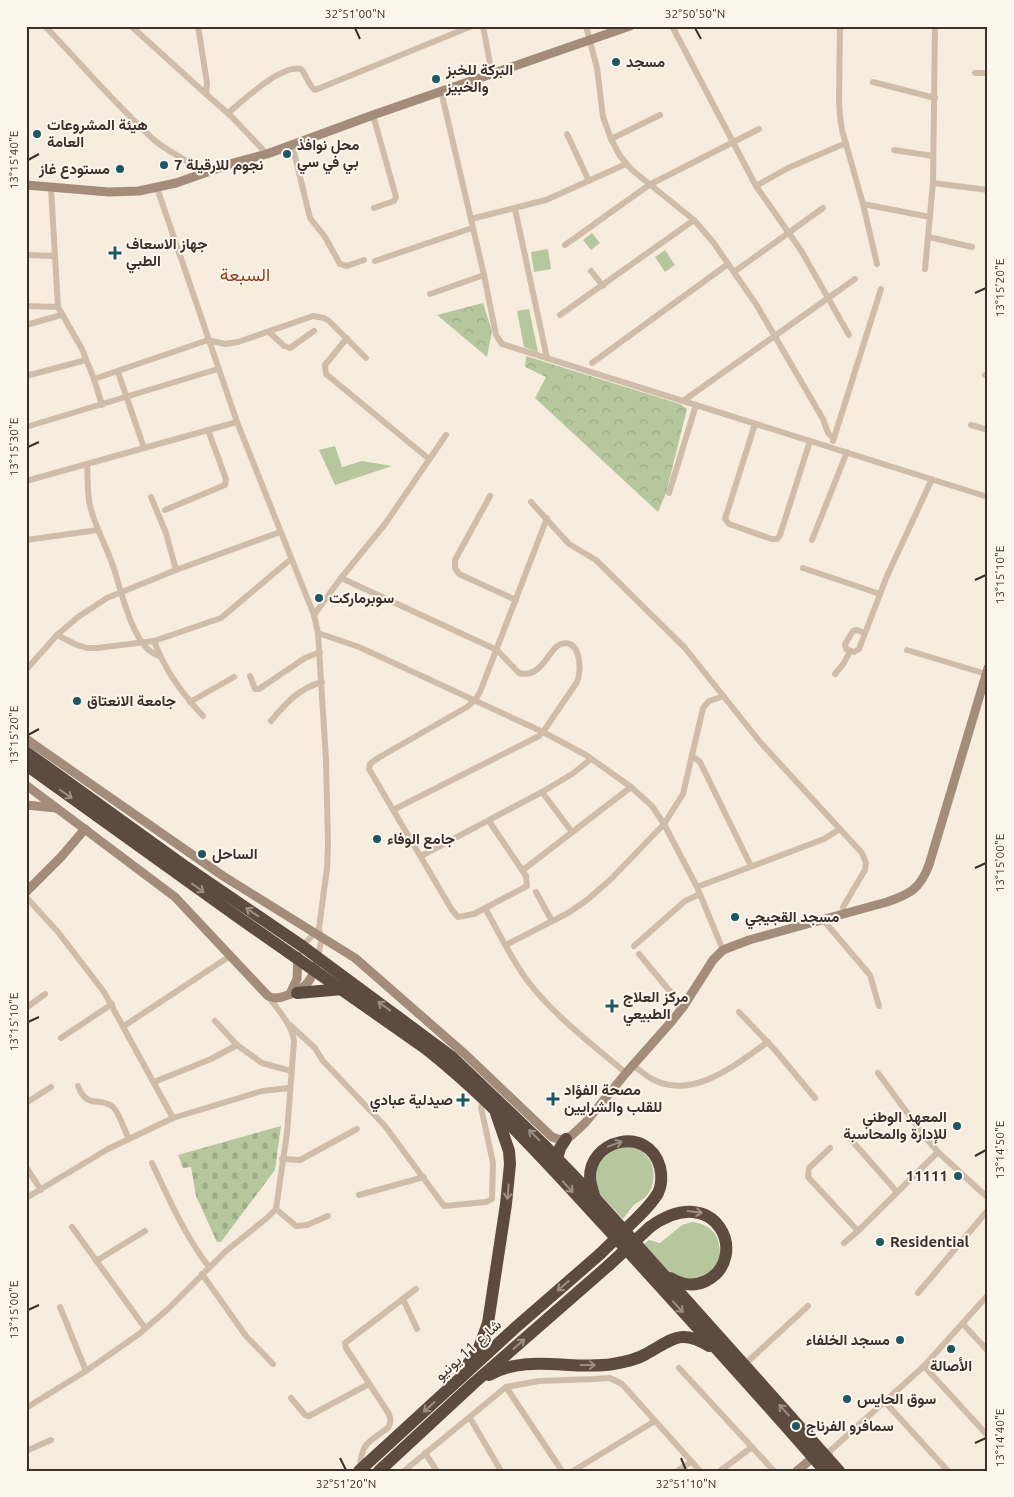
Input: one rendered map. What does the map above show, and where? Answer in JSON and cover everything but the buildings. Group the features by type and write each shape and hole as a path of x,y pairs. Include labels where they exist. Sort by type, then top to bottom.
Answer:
{"highway":[{"path":"26,752 186,867 300,953"},
{"path":"26,766 452,1057 497,1098 557,1159 664,1274 744,1365 822,1461"},
{"path":"316,964 343,989 440,1060 485,1101 544,1160 717,1351 822,1461 839,1471"},
{"path":"294,993 343,989"},
{"path":"457,1387 479,1348 488,1323 506,1204 510,1164 509,1151 495,1111"},
{"path":"557,1159 560,1148 566,1139"},
{"name":"شارع 11 يونيو","path":"360,1470 457,1387 600,1254 652,1202 658,1193 661,1173 658,1161 651,1150 644,1144 633,1141 612,1145 598,1154 590,1179 594,1198"},
{"name":"شارع 11 يونيو","path":"379,1471 457,1387 474,1384 650,1228 667,1216 694,1211 708,1216 718,1225 724,1237 726,1256 722,1267 712,1277 698,1284 686,1285 664,1274"},
{"path":"474,1384 497,1371 515,1365 541,1363 590,1366 630,1361 680,1336 691,1337 717,1351"}],"street":[{"path":"45,26 134,121 162,146 190,163 202,175"},
{"path":"131,26 228,113 267,154"},
{"path":"198,26 207,84 206,94"},
{"path":"228,113 267,80 292,69 301,69 311,87 315,90 472,26"},
{"path":"483,26 492,74"},
{"path":"586,26 588,40 597,68 603,117 611,139 626,164 649,185 694,220 734,272 775,336 824,419 833,438"},
{"path":"26,185 108,192 139,191 157,188 267,154 441,91 630,26"},
{"path":"672,26 731,142 756,186 811,268 849,335"},
{"path":"840,26 839,100 842,130 863,204 877,264"},
{"path":"925,270 932,183 935,26"},
{"path":"975,73 988,73"},
{"path":"873,82 935,98"},
{"path":"441,91 498,340 502,344 810,440 988,498"},
{"path":"373,115 396,197 394,200 374,208"},
{"path":"611,139 660,115"},
{"path":"565,245 649,185 759,129"},
{"path":"567,134 589,181"},
{"path":"756,186 812,156 846,143"},
{"path":"292,144 310,218 325,238 340,264 347,266 364,260"},
{"path":"894,150 933,156"},
{"path":"471,219 546,200 626,164"},
{"path":"932,183 988,190"},
{"path":"51,188 58,307 86,360 102,405"},
{"path":"157,188 237,422 314,615 318,633 328,807 328,843 316,964 311,979 294,993 278,998 268,996"},
{"path":"863,204 930,217"},
{"path":"734,272 823,208"},
{"path":"515,209 547,358"},
{"path":"560,315 694,220"},
{"path":"375,261 472,228"},
{"path":"929,237 972,247"},
{"path":"26,255 54,256"},
{"path":"592,363 728,264"},
{"path":"591,271 603,286"},
{"path":"430,294 484,275"},
{"path":"683,401 855,279"},
{"path":"831,447 881,289"},
{"path":"26,306 58,307"},
{"path":"26,325 61,315"},
{"path":"94,379 208,340 231,344 307,317 318,316 329,321 366,358"},
{"path":"269,332 284,346 290,348 314,331"},
{"path":"347,338 326,365 326,374 430,459"},
{"path":"26,376 86,360"},
{"path":"26,427 218,369"},
{"path":"118,372 144,448"},
{"path":"669,494 696,405"},
{"path":"26,481 237,422"},
{"path":"755,424 725,519 729,524 772,539 777,539 780,535 810,440"},
{"path":"971,425 988,430"},
{"path":"165,510 225,485 226,479 208,430"},
{"path":"314,615 385,524 446,435"},
{"path":"812,540 847,452"},
{"path":"87,464 89,504 112,564 126,611 148,651 160,656"},
{"path":"865,633 857,630 851,632 845,644 846,648 854,652 859,650 880,594 932,479"},
{"path":"490,496 455,560 455,568 459,574 516,600"},
{"path":"151,497 166,533 176,570"},
{"path":"531,502 569,544 596,560 686,648 760,742 862,853 866,863 865,870 843,907 845,915"},
{"path":"489,821 523,870 528,882 524,889 468,916 458,917 452,910 369,769 370,764 378,758 467,707 475,700 497,650 547,518"},
{"path":"26,540 98,530"},
{"path":"26,670 57,635 84,613 121,591 280,532"},
{"path":"57,635 77,646 86,648 143,644 154,641 221,618 291,559"},
{"path":"803,568 880,594"},
{"path":"341,578 497,650 515,671 522,674 532,672 540,667 556,647 561,644 569,645 578,656 581,669 578,682 539,736 394,810"},
{"path":"318,633 352,644 543,732 591,758 631,787 652,806 664,824 697,887 723,950"},
{"path":"154,641 170,676 203,716"},
{"path":"26,739 224,876 318,932 355,958 430,1023 552,1137 561,1140 571,1136 585,1123 683,1007 713,960 723,950 749,940 845,915 908,894 922,882 929,865 987,671 907,650"},
{"path":"835,674 844,663 850,651"},
{"path":"250,676 255,689 259,689 298,662 320,652"},
{"path":"190,702 234,677"},
{"path":"271,721 298,692 322,682"},
{"path":"506,945 578,907 611,879 664,824 683,794 704,705 709,701 724,696"},
{"path":"692,756 700,762 751,866"},
{"path":"421,856 542,792 572,774 591,758"},
{"path":"26,785 175,897 268,996 287,1023 294,1041 287,1133 276,1209 202,1274 145,1328 86,1371 26,1408"},
{"path":"523,870 631,787"},
{"path":"542,792 572,832"},
{"path":"26,805 56,808"},
{"path":"26,892 62,857 84,829"},
{"path":"697,887 824,839 840,829"},
{"path":"536,892 552,920"},
{"path":"634,946 685,901 700,894"},
{"path":"26,897 82,961 112,1004 173,1118"},
{"path":"485,908 530,984 550,1005 626,1073"},
{"path":"824,921 870,975 879,1006"},
{"path":"294,993 300,953 318,932"},
{"path":"639,954 683,1007"},
{"path":"124,1026 230,956"},
{"path":"26,1008 45,994"},
{"path":"61,1038 112,1004"},
{"path":"739,1012 768,1042 815,1098"},
{"path":"215,1021 237,1045 262,1063 291,1071"},
{"path":"287,1023 315,1048 324,1061 385,1126 444,1206 486,1202 492,1199 493,1163 481,1107 485,1101"},
{"path":"633,1064 646,1075 662,1083 676,1085 692,1084 718,1075 768,1042"},
{"path":"154,1082 211,1059 237,1045"},
{"path":"878,1073 916,1126 938,1152 988,1198"},
{"path":"78,1086 84,1097 90,1101 105,1103 114,1108 129,1139"},
{"path":"26,1104 51,1087"},
{"path":"26,1198 100,1154 173,1118 262,1091 289,1088"},
{"path":"282,1159 300,1160 357,1129"},
{"path":"846,1134 897,1192"},
{"path":"830,1148 809,1168 808,1177 858,1231"},
{"path":"844,1243 938,1152"},
{"path":"152,1163 179,1220 209,1268"},
{"path":"26,1167 41,1190"},
{"path":"359,1195 424,1177"},
{"path":"276,1209 296,1226 307,1225 328,1216"},
{"path":"918,1293 988,1210"},
{"path":"72,1227 145,1328"},
{"path":"96,1261 144,1231"},
{"path":"202,1274 253,1344 273,1364"},
{"path":"360,1470 364,1446 390,1424 389,1414 346,1348 345,1343 416,1289"},
{"path":"797,1471 822,1461 924,1366 987,1297"},
{"path":"403,1299 417,1329"},
{"path":"744,1365 808,1306"},
{"path":"60,1307 86,1371"},
{"path":"963,1324 988,1351"},
{"path":"924,1366 988,1436"},
{"path":"679,1368 774,1471"},
{"path":"404,1471 506,1387 539,1381 610,1378 622,1384 700,1471"},
{"path":"291,1398 305,1415 309,1416 369,1384"},
{"path":"506,1387 562,1471"},
{"path":"885,1402 948,1471"},
{"path":"470,1418 501,1471"},
{"path":"573,1471 655,1421"},
{"path":"26,1452 51,1440"},
{"path":"720,1471 752,1447"},
{"path":"425,1452 437,1471"},
{"path":"677,1471 691,1462"}],"green space":[{"path":"592,233 600,243 591,250 583,240"},
{"path":"548,249 551,269 534,272 531,252"},
{"path":"665,250 675,265 665,272 655,257"},
{"path":"483,303 492,331 487,357 437,315"},
{"path":"529,309 538,352 524,347 517,311"},
{"path":"526,356 680,404 687,409 666,493 658,512 535,398 546,377 525,367"},
{"path":"335,446 342,467 362,461 392,466 335,485 319,450"},
{"path":"281,1126 275,1170 221,1242 217,1242 196,1196 191,1167 183,1168 178,1155"},
{"path":"615,1147 630,1147 641,1151 650,1161 654,1174 648,1194 634,1205 623,1219 601,1195 596,1186 595,1167"},
{"path":"692,1222 704,1225 716,1236 720,1247 720,1260 718,1266 707,1278 686,1282 668,1271 644,1244 649,1240 660,1243 682,1225"}],"place":[{"name":"مسجد","path":"616,62"},
{"name":"البركة للخبز والخبيز","path":"436,79"},
{"name":"هيئة المشروعات العامة","path":"37,134"},
{"name":"محل نوافذ بي في سي","path":"287,154"},
{"name":"7 نجوم للارقيلة","path":"164,165"},
{"name":"مستودع غاز","path":"120,169"},
{"name":"جهاز الاسعاف الطبي","path":"115,253"},
{"name":"سوبرماركت","path":"319,598"},
{"name":"جامعة الانعتاق","path":"77,701"},
{"name":"جامع الوفاء","path":"377,839"},
{"name":"الساحل","path":"202,854"},
{"name":"مسجد القجيجي","path":"735,917"},
{"name":"مركز العلاج الطبيعي","path":"612,1006"},
{"name":"مصحة الفؤاد للقلب والشرايين","path":"553,1099"},
{"name":"صيدلية عبادي","path":"463,1100"},
{"name":"المعهد الوطني للإدارة والمحاسبة","path":"957,1126"},
{"name":"11111","path":"958,1176"},
{"name":"Residential","path":"880,1242"},
{"name":"مسجد الخلفاء","path":"900,1340"},
{"name":"الأصالة","path":"951,1349"},
{"name":"سوق الحايس","path":"847,1399"},
{"name":"سمافرو الفرناج","path":"796,1426"}],"district":[{"name":"السبعة","path":"245,275"}]}
